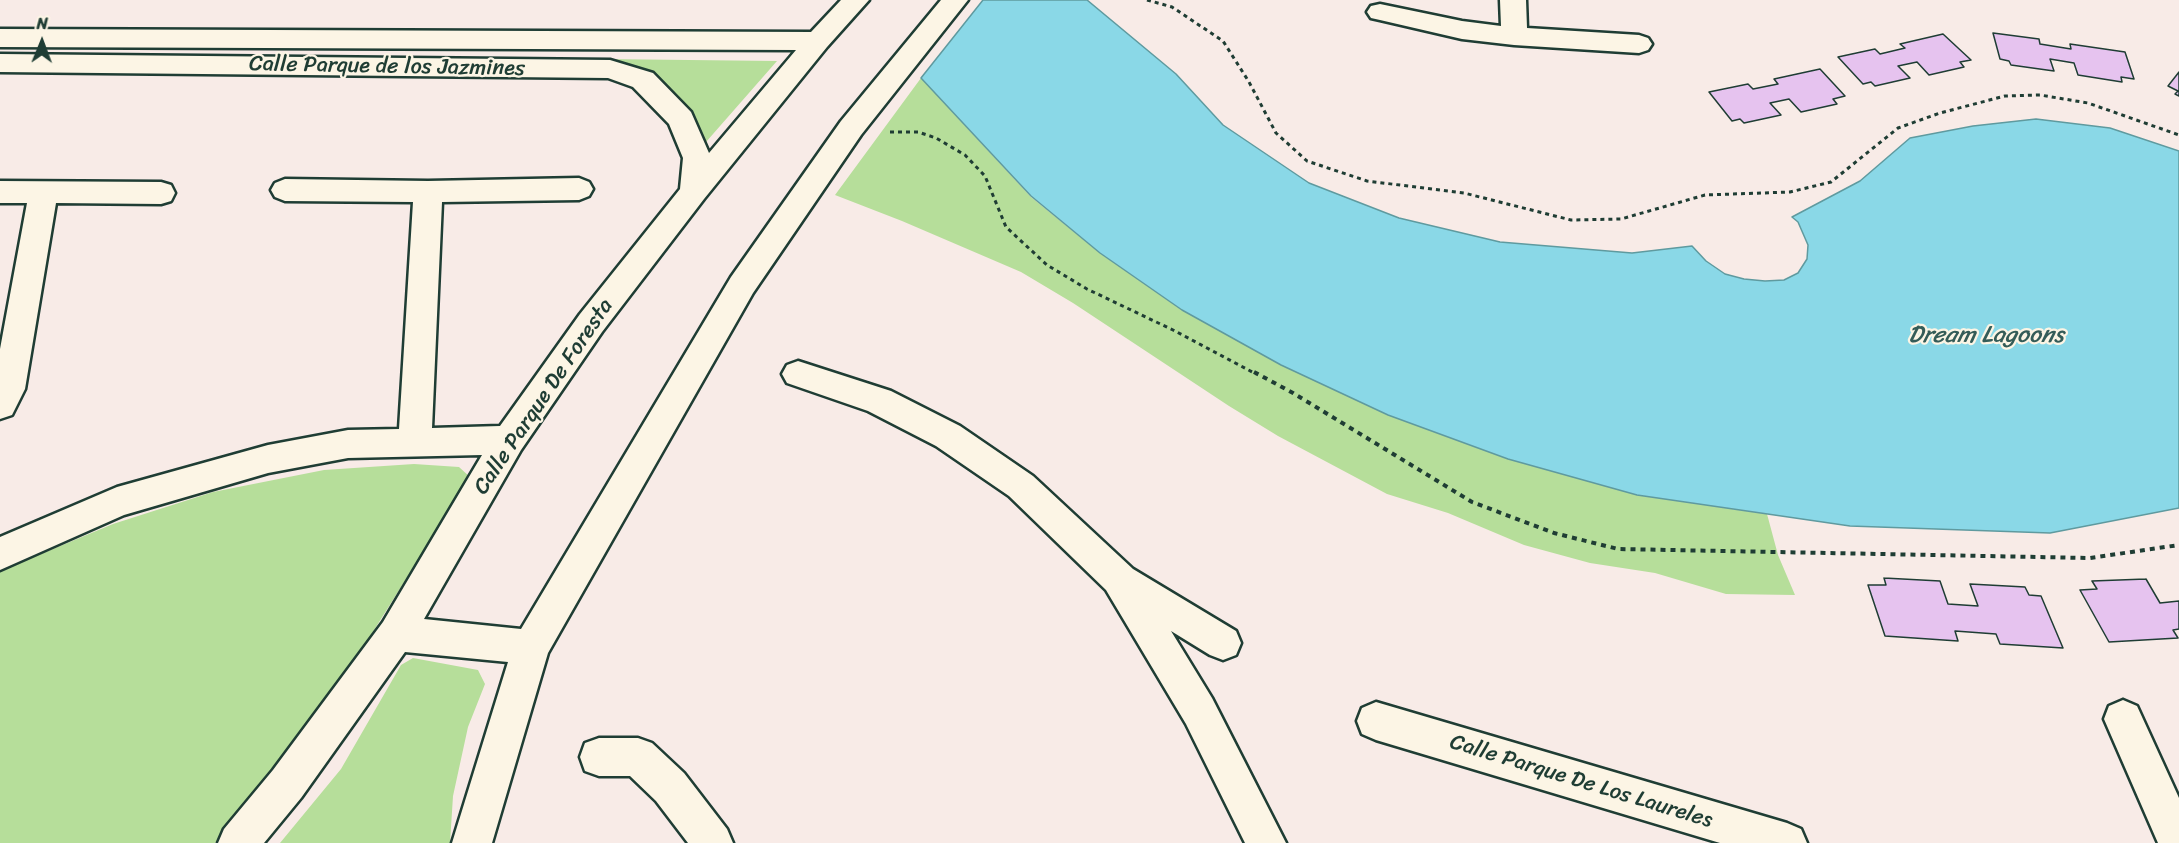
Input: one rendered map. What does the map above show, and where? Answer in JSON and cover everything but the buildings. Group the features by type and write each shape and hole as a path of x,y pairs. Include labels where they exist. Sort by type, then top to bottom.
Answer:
{"street":[{"name":"Calle Parque De Foresta","path":"238,843 287,784 396,634 509,440 591,323 694,191 818,41 856,0"},
{"path":"472,843 531,647 742,285 850,128 955,0"},
{"path":"1513,0 1514,36"},
{"path":"1380,12 1462,30 1514,36 1639,44"},
{"name":"Calle Parque de los Jazmines","path":"0,38 818,41"},
{"name":"Calle Parque de los Jazmines","path":"0,63 610,69 643,80 681,119 697,158 694,191"},
{"path":"285,190 428,192 579,189"},
{"path":"0,192 161,193"},
{"path":"0,405 9,389 43,192"},
{"path":"415,441 428,192"},
{"path":"798,374 879,401 948,436 1021,486 1119,578 1223,643"},
{"path":"0,554 117,502 268,459 348,444 509,440"},
{"path":"1119,578 1198,711 1266,843"},
{"path":"396,634 531,647"},
{"path":"2124,719 2179,843"},
{"name":"Calle Parque De Los Laureles","path":"1376,721 1787,843"},
{"path":"599,757 638,757 670,787 713,843"}],"path":[{"path":"1147,0 1172,7 1223,41 1249,82 1275,133 1307,161 1367,181 1464,193 1571,220 1621,219 1705,195 1790,192 1831,182 1898,128 1940,113 2005,96 2040,95 2088,103 2179,135"},
{"path":"850,128 918,132 936,138 965,155 985,176 1006,227 1047,265 1087,289 1173,330 1293,393 1472,502 1554,533 1618,549 1717,552 2090,558 2179,545"}],"green space":[{"path":"0,54 777,61 706,142 692,116 628,73"},
{"path":"921,78 1031,197 1100,253 1182,310 1281,365 1388,415 1508,459 1637,495 1767,514 1778,555 1795,595 1726,594 1655,573 1590,563 1524,545 1448,513 1387,494 1278,436 1073,303 1021,272 835,195"},
{"path":"414,464 459,467 470,477 317,721 277,777 215,843 0,843 0,571 113,524 213,492 324,470"},
{"path":"413,658 478,670 485,684 468,727 453,796 450,843 280,843 341,769 401,665"}],"water":[{"name":"Dream Lagoons","path":"983,0 1087,0 1176,74 1223,125 1309,183 1399,218 1500,242 1632,253 1692,246 1706,261 1725,274 1744,279 1784,280 1798,273 1807,259 1808,245 1798,222 1792,217 1860,181 1910,138 1973,126 2036,119 2110,128 2179,151 2179,508 2050,533 1850,526 1637,495 1508,459 1388,415 1281,365 1182,310 1100,253 1031,196 921,78"}]}
